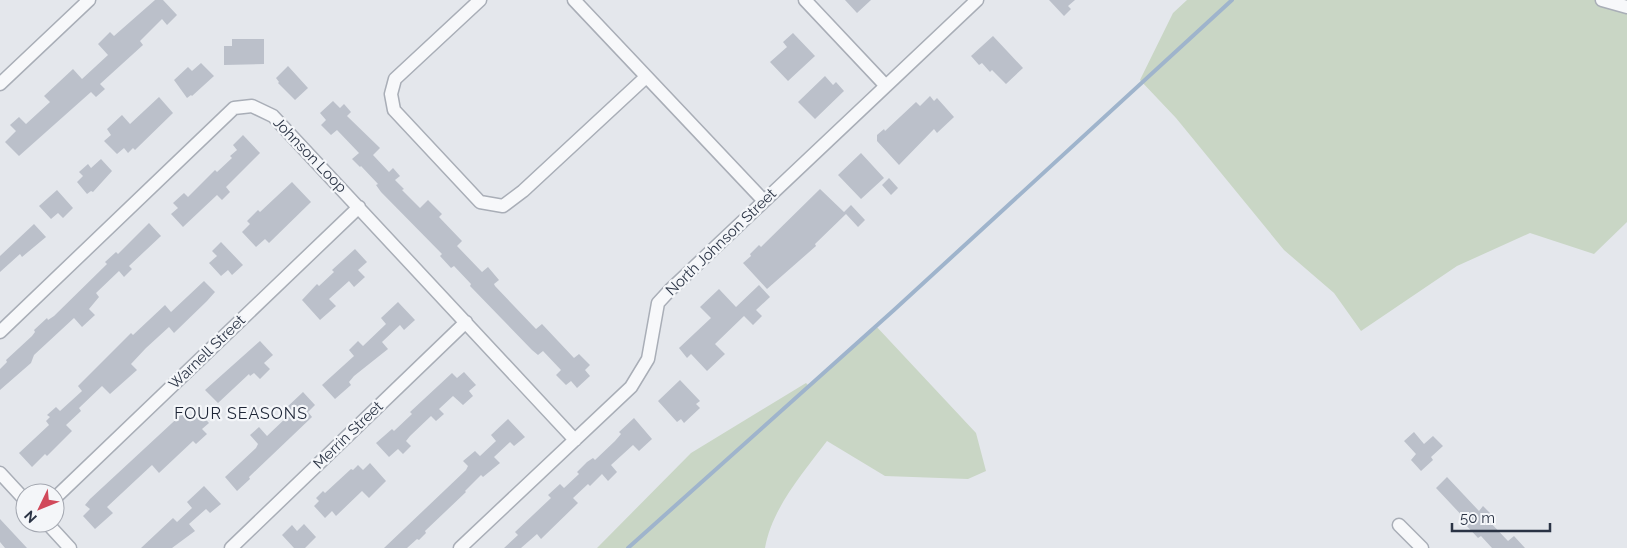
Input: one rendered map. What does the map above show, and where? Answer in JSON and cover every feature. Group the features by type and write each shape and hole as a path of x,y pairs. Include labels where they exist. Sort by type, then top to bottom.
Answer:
{"street":[{"path":"0,84 89,0"},
{"path":"480,0 395,79 391,94 394,110 480,202 503,206 523,191 646,77"},
{"path":"574,0 764,201"},
{"path":"805,0 886,86"},
{"name":"North Johnson Street","path":"460,548 631,387 648,359 658,303 670,290 977,0"},
{"path":"1602,0 1627,7"},
{"name":"Johnson Loop","path":"0,332 234,108 252,106 273,116 575,440"},
{"name":"Warnell Street","path":"65,488 359,207"},
{"name":"Merrin Street","path":"231,548 466,322"},
{"path":"0,473 15,489"},
{"path":"1399,525 1422,548"},
{"path":"56,533 70,548"}],"green space":[{"path":"1187,0 1627,0 1627,222 1594,254 1530,233 1457,266 1361,331 1334,293 1284,250 1176,118 1140,80 1173,13"},
{"path":"875,325 976,433 986,471 968,479 885,476 827,441 781,505 774,519 765,548 597,548 691,453 806,383 809,386"}],"building":[{"path":"155,0 163,0 177,15 167,25 162,19 140,41 143,45 100,84 105,89 96,97 91,92 19,156 5,142 16,131 10,125 19,117 26,124 50,102 44,96 73,69 82,79 108,55 98,44 110,32 114,36"},
{"path":"845,0 871,0 857,13"},
{"path":"1049,0 1075,0 1068,6 1071,9 1064,16"},
{"path":"793,33 815,56 788,81 770,62 787,47 783,42"},
{"path":"993,36 1023,68 1006,84 992,70 990,72 982,63 979,65 971,56"},
{"path":"232,39 264,39 264,64 224,65 224,46 232,46"},
{"path":"201,63 214,76 192,96 187,98 174,80 188,67 192,71"},
{"path":"288,66 308,88 295,100 278,83 276,78"},
{"path":"825,76 833,85 836,82 844,91 815,119 798,102"},
{"path":"930,96 934,101 937,98 954,117 937,133 934,129 899,165 877,141 877,135 884,129 885,131 916,102 920,106"},
{"path":"159,97 173,113 135,150 133,148 128,153 124,148 117,154 104,141 111,135 107,129 122,115 130,124"},
{"path":"333,101 340,108 344,104 351,112 347,116 380,148 373,155 389,172 393,168 400,176 395,180 404,189 402,190 420,208 428,200 442,214 439,217 462,241 457,246 482,272 488,267 499,280 494,284 495,286 536,329 542,324 574,358 579,354 590,365 585,370 590,376 577,388 571,381 566,385 556,375 561,370 543,351 538,355 532,350 470,286 471,284 454,266 451,268 440,256 442,254 381,192 376,185 378,184 361,166 352,159 359,153 337,130 331,135 321,125 326,120 320,113"},
{"path":"243,135 260,153 226,187 230,192 222,200 217,195 183,227 171,214 178,208 173,203 184,193 188,197 215,170 217,172 232,158 230,156 237,150 233,145"},
{"path":"861,153 884,178 861,199 838,175"},
{"path":"101,159 112,171 93,192 91,191 87,194 77,182 83,176 79,172 88,164 91,168"},
{"path":"889,178 898,188 891,195 882,185"},
{"path":"292,182 311,202 269,243 265,239 256,247 242,232 250,224 247,221 258,210 260,212"},
{"path":"820,189 844,212 851,205 865,220 858,227 846,214 815,244 816,246 767,289 743,263 759,245 761,247"},
{"path":"57,190 73,208 63,218 58,213 51,219 39,206"},
{"path":"149,223 161,236 129,266 132,269 124,277 119,271 96,293 99,297 89,309 95,315 82,327 74,318 34,355 31,363 0,390 0,369 7,362 6,360 32,336 35,332 34,330 47,318 48,320 54,316 107,264 105,262 116,252 118,254"},
{"path":"34,224 46,237 22,257 20,254 0,272 0,256"},
{"path":"221,242 243,265 232,275 228,270 221,276 209,263 217,256 212,251"},
{"path":"355,249 367,262 358,270 365,277 354,287 349,281 329,299 336,306 320,320 302,300 317,284 319,286 334,272 332,270"},
{"path":"204,281 215,292 207,301 174,333 169,327 146,348 131,364 137,370 110,394 102,386 79,408 81,411 66,425 72,431 47,456 45,454 32,467 19,453 49,425 46,421 50,417 47,415 56,407 60,411 82,391 78,386 131,333 133,335 165,305 171,312"},
{"path":"759,285 770,297 756,310 762,316 753,325 744,316 715,344 725,354 707,371 691,354 687,358 679,348 711,318 700,307 719,289 736,307"},
{"path":"398,302 415,320 404,330 400,325 382,342 388,349 354,376 349,382 351,385 335,399 322,385 354,356 349,350 358,341 363,346 386,324 381,318"},
{"path":"260,341 273,355 264,363 270,369 260,379 254,373 250,376 249,374 218,403 205,390"},
{"path":"464,372 476,385 469,391 473,396 463,405 453,396 439,409 444,414 436,421 431,416 410,436 406,441 411,446 403,454 398,449 389,457 376,443 392,429 394,431 412,414 410,412 452,373 457,378"},
{"path":"680,380 700,401 696,404 700,408 684,423 681,419 677,422 658,401"},
{"path":"303,392 315,405 308,412 312,417 249,477 250,479 237,491 225,477 256,448 258,444 250,435 259,427 267,436 290,414 285,409"},
{"path":"197,410 209,423 202,429 207,434 196,444 193,441 159,473 152,465 107,507 113,513 95,529 83,516 90,509 85,505 90,499 185,411 190,416"},
{"path":"634,418 652,439 639,451 633,445 611,465 617,472 608,481 602,474 590,486 588,484 573,498 578,503 541,539 537,534 521,548 504,548 518,535 515,532 551,498 548,495 560,484 564,488 579,474 577,472 587,462 593,458 595,460 615,441 621,434 619,432"},
{"path":"508,419 525,437 514,446 510,442 494,457 500,463 483,477 481,475 425,531 426,533 419,540 417,539 407,548 384,548 466,470 468,466 463,461 475,451 480,456 496,441 491,435"},
{"path":"1414,432 1424,444 1433,436 1443,446 1431,457 1433,460 1421,471 1411,460 1416,454 1404,441"},
{"path":"370,463 386,481 369,498 362,491 336,516 332,511 325,518 314,506 319,501 316,498 323,491 325,493 351,469 353,470 358,465 363,470"},
{"path":"1447,477 1479,511 1483,506 1492,515 1487,519 1508,541 1514,536 1525,548 1492,548 1481,536 1478,538 1465,524 1467,521 1436,488"},
{"path":"204,486 221,504 210,513 206,509 189,524 195,531 172,548 141,548 173,518 177,522 192,508 187,502"},
{"path":"0,519 27,548 5,548 0,542"},
{"path":"304,524 316,537 305,548 294,548 282,535 292,525 297,531"}],"waterway":[{"path":"628,548 894,310 1232,0"}],"district":[{"name":"FOUR SEASONS","path":"241,413"}]}
